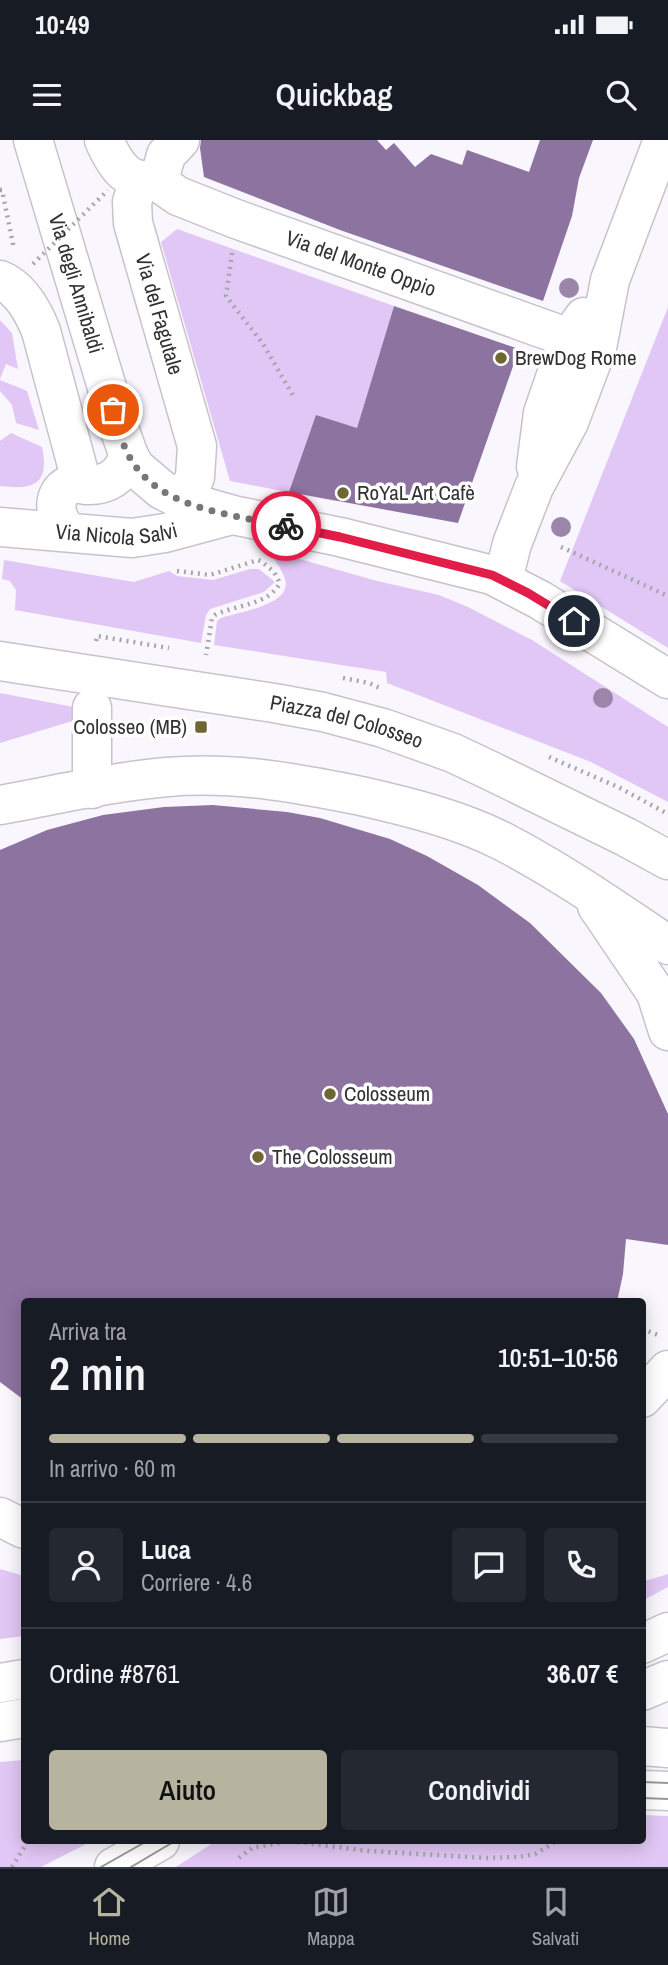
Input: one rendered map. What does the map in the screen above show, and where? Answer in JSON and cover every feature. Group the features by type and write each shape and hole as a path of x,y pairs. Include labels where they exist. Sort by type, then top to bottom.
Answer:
{"street":[{"name":"Via degli Annibaldi","path":"33,140 105,389 133,462"},
{"path":"104,140 119,168 136,183"},
{"name":"Via del Fagutale","path":"180,140 136,183 132,223 197,446 195,477 184,501"},
{"path":"503,579 512,544 534,487 569,422 597,348 610,280 663,140"},
{"name":"Via del Monte Oppio","path":"136,183 165,187 236,219 569,338"},
{"path":"18,265 19,293 32,310 41,331 78,484"},
{"path":"534,487 543,413 569,338 610,280"},
{"path":"71,532 64,528 58,519 57,502 64,489 78,484 98,485 111,480 133,462"},
{"name":"Via Nicola Salvi","path":"133,462 152,482 184,501 233,515 340,537 471,569 503,579 668,679"},
{"name":"Via Nicola Salvi","path":"0,527 96,536 142,537 233,515"},
{"name":"Piazza del Colosseo","path":"0,661 274,703 323,712 383,728 453,753 668,860"},
{"path":"92,708 92,789"},
{"path":"0,805 166,777 221,775 266,778 330,790 418,809 500,840 587,891 668,945"},
{"path":"587,891 656,993 668,1031"},
{"path":"646,1394 668,1370"},
{"path":"0,1517 21,1528"},
{"path":"646,1642 668,1632"},
{"path":"646,1659 668,1665"},
{"path":"0,1683 21,1680"},
{"path":"646,1689 668,1681"},
{"path":"0,1722 21,1718"},
{"path":"646,1746 668,1748"},
{"path":"646,1790 668,1791"},
{"path":"114,1867 155,1844"}],"path":[{"path":"0,190 18,265 136,183"},
{"path":"233,241 226,296 263,344 295,399"},
{"path":"561,547 668,596"},
{"path":"177,571 210,575 258,560 280,579 276,590 267,598 212,618 206,654"},
{"path":"646,1331 668,1339"},
{"path":"12,1867 26,1844"},
{"path":"239,1858 252,1848 274,1844"},
{"path":"314,1844 369,1851 486,1858 535,1854 552,1844"}],"shaded area":[{"path":"177,229 394,306 335,501 230,481 161,242"},
{"path":"668,307 668,648 560,581"},
{"path":"0,320 12,333 18,369 6,364 0,379"},
{"path":"0,380 27,391 39,430 16,423 12,405 0,391"},
{"path":"11,433 42,447 44,460 41,477 30,485 0,486 0,441"},
{"path":"268,550 377,581 439,595 532,640 668,727 668,802 591,762 387,683 386,672 214,645 217,621 273,601 285,588 284,575"},
{"path":"4,560 134,582 169,571 177,576 213,580 259,569 275,582 264,592 210,609 206,615 201,643 15,610 16,590 10,581 2,579"},
{"path":"0,693 79,708 79,719 0,743"},
{"path":"0,1569 21,1575 21,1636 0,1639"},
{"path":"668,1574 668,1587 646,1599 646,1581"},
{"path":"21,1760 21,1844 86,1844 41,1867 0,1867 0,1762"},
{"path":"646,1815 668,1816 668,1867 176,1867 211,1844 646,1844"}],"building":[{"path":"201,140 377,140 386,150 394,143 415,167 431,154 462,165 467,150 529,172 540,140 593,140 579,178 572,216 543,301 340,230 204,177"},
{"path":"394,306 519,349 458,523 289,492 316,415 357,428"},
{"name":"Colosseum","path":"213,805 287,812 320,818 390,839 478,885 530,923 601,993 634,1039 668,1114 668,1245 626,1239 618,1298 21,1298 21,1398 0,1382 0,850 47,830 103,815 164,807"}],"tram line":[{"path":"646,1782 668,1783"},
{"path":"646,1798 668,1799"},
{"path":"101,1867 142,1844"},
{"path":"131,1867 170,1844"}],"way so far":[{"path":"113,410 132,462 162,490 191,505 286,526"}],"place":[{"name":"BrewDog Rome","path":"501,358"},
{"name":"RoYaL Art Cafè","path":"343,493"},
{"name":"Colosseo (MB)","path":"201,727"},
{"name":"Colosseum","path":"330,1094"},
{"name":"The Colosseum","path":"258,1157"}],"route":[{"path":"286,526 492,575 574,621"}]}
